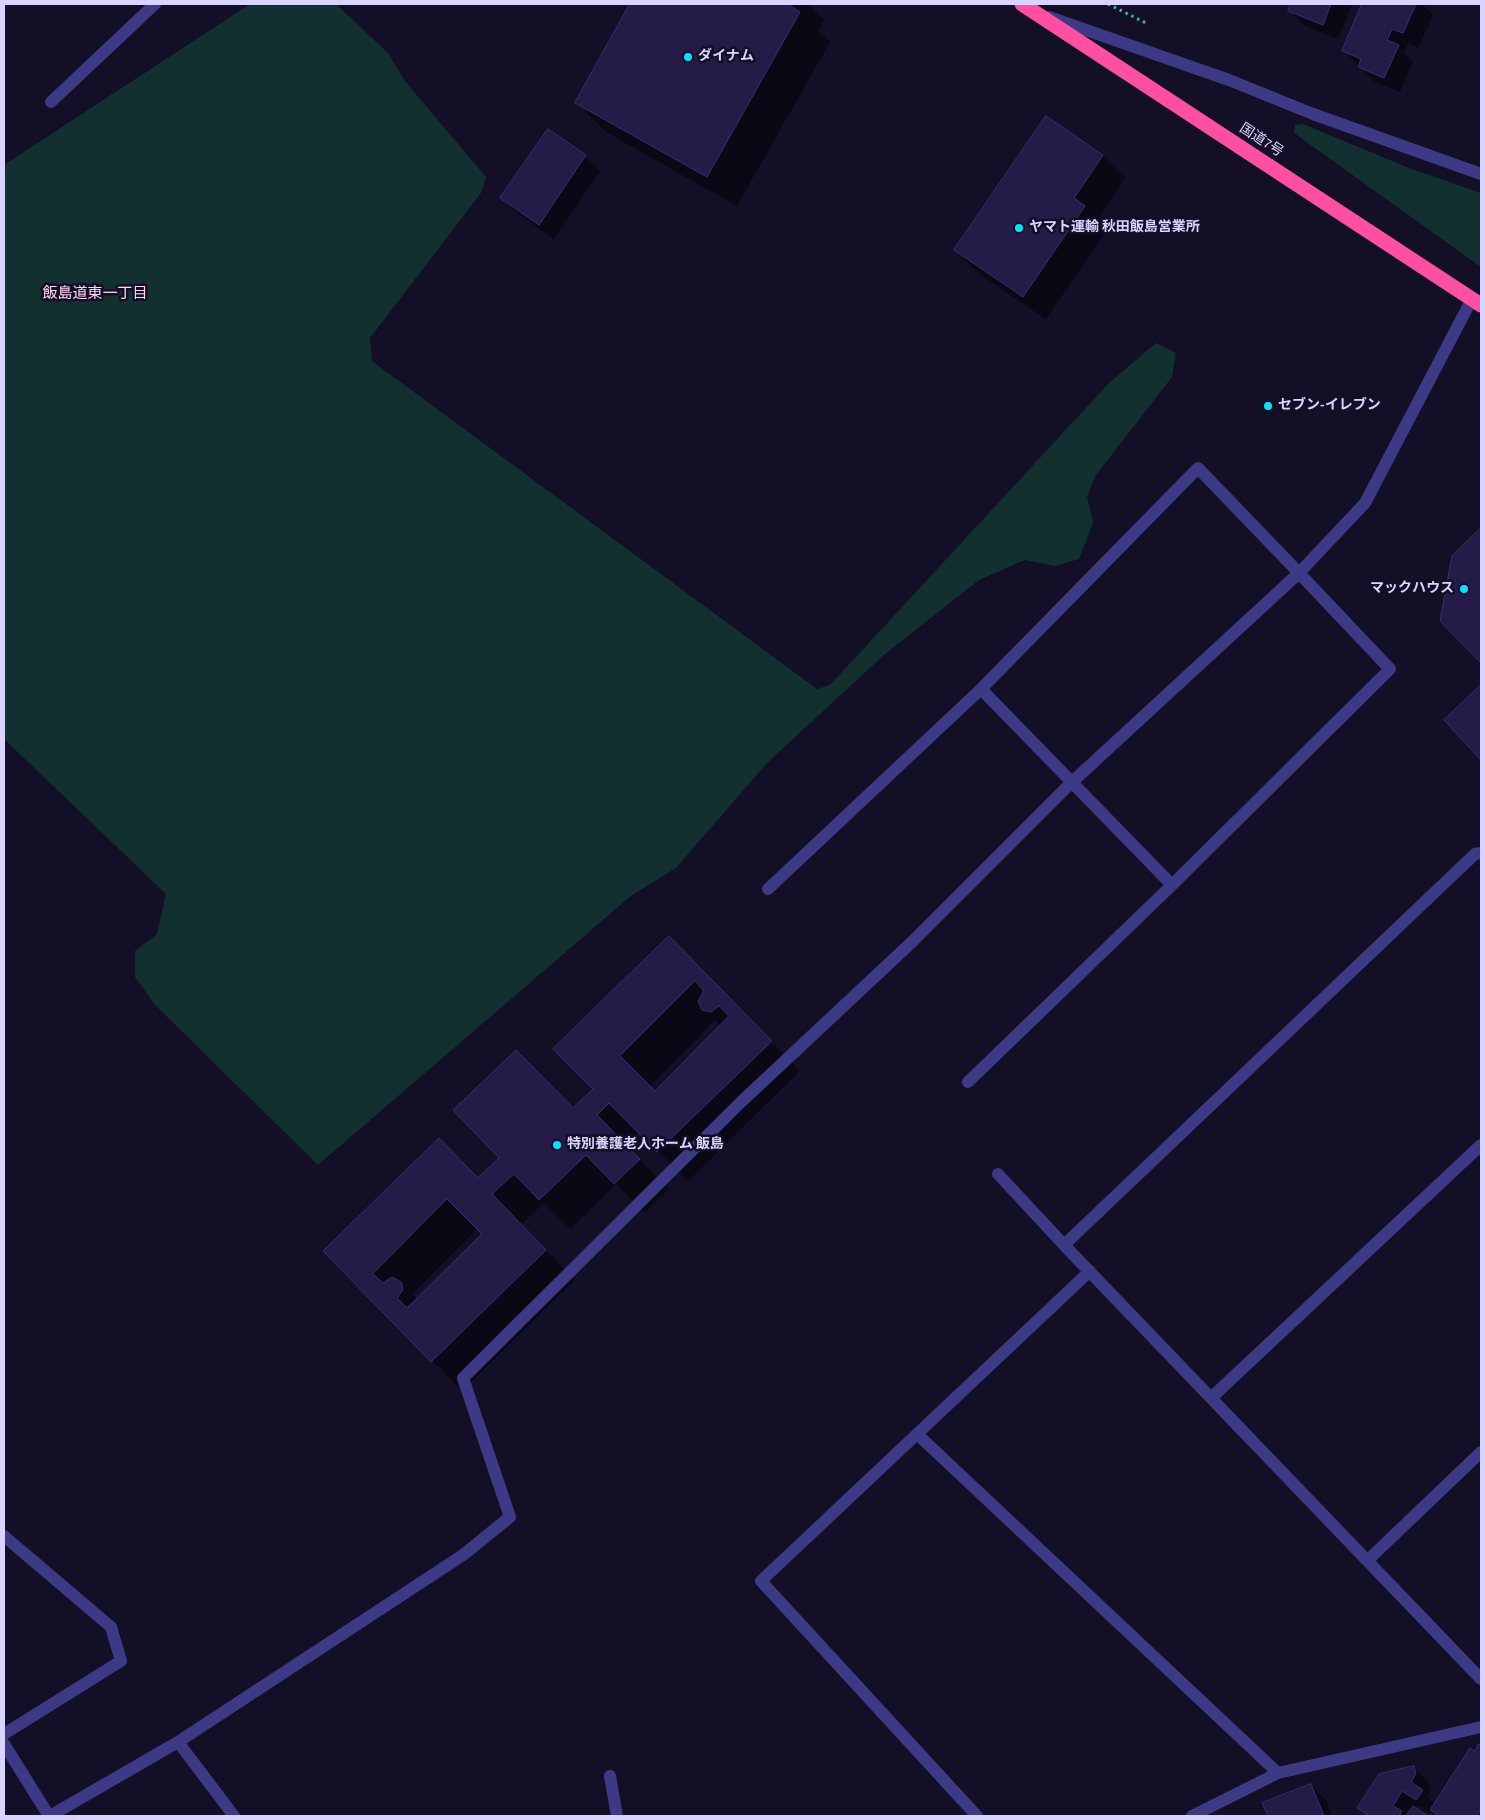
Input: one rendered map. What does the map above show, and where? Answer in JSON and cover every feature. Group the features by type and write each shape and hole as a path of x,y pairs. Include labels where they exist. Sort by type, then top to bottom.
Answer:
{"highway":[{"name":"国道7号","path":"1022,4 1042,15 1477,302"}],"street":[{"path":"51,102 154,4"},
{"path":"1042,15 1229,80 1314,114 1481,174"},
{"path":"4,1744 49,1816 178,1742 463,1555 510,1517 464,1378 741,1102 913,941 1071,784 1299,573 1365,503 1477,302"},
{"path":"768,889 981,689 1198,468 1390,669 1172,886 968,1082"},
{"path":"981,689 1071,784 1172,886"},
{"path":"1064,1245 1475,854 1481,853"},
{"path":"1211,1398 1481,1145"},
{"path":"998,1174 1481,1679"},
{"path":"977,1816 761,1581 1090,1271"},
{"path":"917,1434 1278,1773"},
{"path":"1368,1560 1481,1452"},
{"path":"4,1536 112,1627 121,1661 4,1734"},
{"path":"1192,1816 1278,1773 1481,1726"},
{"path":"178,1742 234,1816"},
{"path":"610,1776 617,1816"}],"green space":[{"path":"250,4 336,4 389,54 404,80 486,177 481,193 370,338 372,361 817,689 830,685 1109,383 1156,343 1176,353 1172,377 1096,475 1087,496 1093,523 1079,559 1055,566 1025,560 979,580 885,654 767,763 676,868 632,895 318,1165 155,1005 135,977 135,951 157,934 166,894 4,739 4,165"},
{"path":"1303,124 1409,168 1481,193 1481,267 1294,133 1295,125"}],"building":[{"name":"ダイナム","path":"630,4 787,4 800,12 707,177 575,103"},
{"path":"1291,4 1331,4 1323,25 1288,11"},
{"path":"1362,4 1416,4 1403,33 1392,29 1387,40 1399,45 1384,78 1358,67 1361,59 1342,51"},
{"name":"ヤマト運輸 秋田飯島営業所","path":"1046,116 1103,155 1074,198 1085,206 1023,297 954,250"},
{"path":"548,129 586,155 539,225 500,198"},
{"name":"マックハウス","path":"1481,528 1481,663 1440,621 1452,556"},
{"path":"1481,685 1481,760 1444,720"},
{"name":"特別養護老人ホーム 飯島","path":"669,936 772,1041 657,1152 609,1103 597,1115 640,1159 614,1184 586,1155 539,1200 514,1174 492,1194 546,1250 431,1362 323,1251 439,1138 478,1178 499,1158 453,1110 516,1050 573,1108 593,1089 553,1049","holes":["695,981 704,991 698,1001 702,1010 711,1012 719,1006 729,1016 655,1091 620,1056","447,1199 482,1234 407,1308 397,1298 403,1290 401,1282 392,1277 383,1283 373,1274"]},
{"path":"1479,1744 1481,1745 1481,1809 1477,1816 1440,1816 1430,1810 1470,1748 1474,1751"},
{"path":"1414,1766 1416,1774 1411,1782 1423,1790 1416,1800 1402,1791 1393,1806 1402,1811 1399,1816 1369,1816 1357,1808 1379,1774"},
{"path":"1311,1784 1324,1816 1268,1816 1262,1803"},
{"path":"1413,1806 1428,1816 1406,1816"}],"place":[{"name":"ダイナム","path":"688,57"},
{"name":"ヤマト運輸 秋田飯島営業所","path":"1019,228"},
{"name":"セブン-イレブン","path":"1268,406"},
{"name":"マックハウス","path":"1464,589"},
{"name":"特別養護老人ホーム 飯島","path":"557,1145"}],"district":[{"name":"飯島道東一丁目","path":"95,295"}]}
